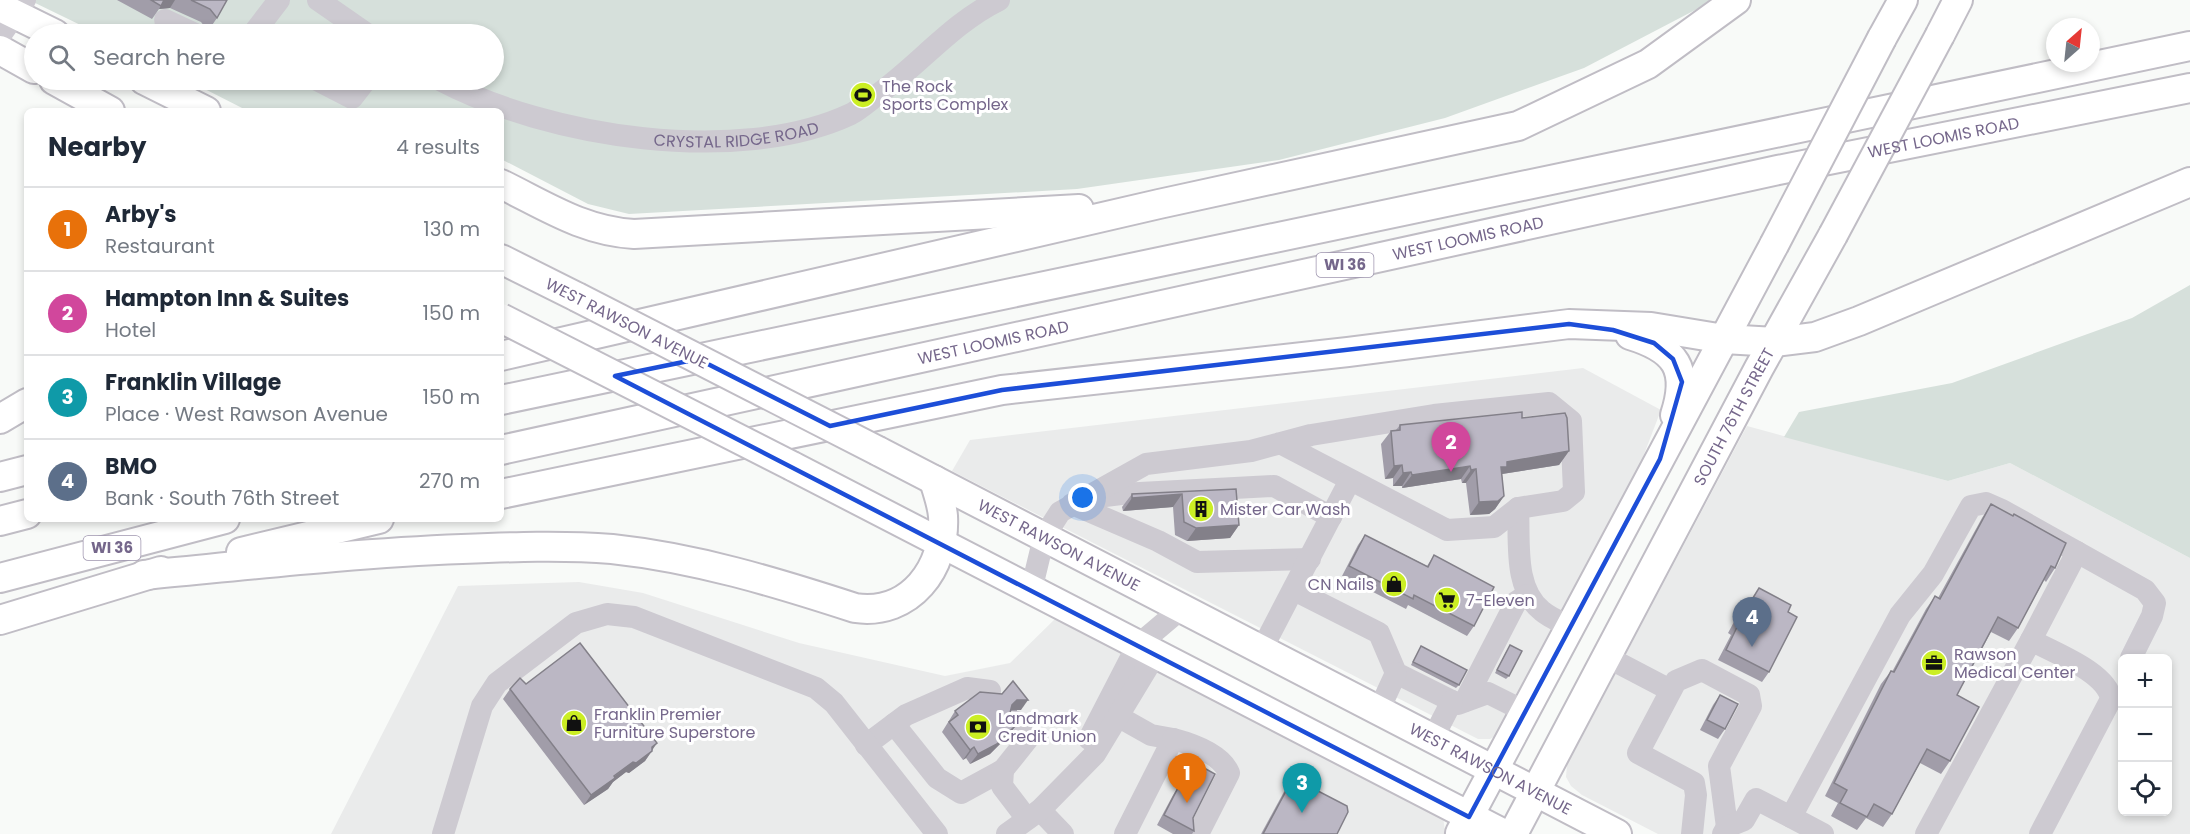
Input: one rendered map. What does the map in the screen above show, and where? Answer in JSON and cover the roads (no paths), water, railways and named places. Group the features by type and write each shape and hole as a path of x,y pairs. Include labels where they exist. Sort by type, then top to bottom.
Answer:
{"main road":[{"path":"504,355 1159,204 1518,126 1648,64 1736,0"},
{"path":"1465,826 1903,0"},
{"name":"SOUTH 76TH STREET","path":"1513,834 1958,0"},
{"path":"10,14 32,24"},
{"name":"WI 36","path":"504,399 2190,46"},
{"path":"0,50 24,63"},
{"name":"WEST LOOMIS ROAD","path":"504,449 1778,170 2190,88"},
{"path":"72,90 105,108"},
{"path":"164,90 200,108"},
{"path":"504,493 1002,390 1348,352 1569,324 1602,323 1651,327 1724,339 1775,342 1831,333 2190,182"},
{"path":"504,185 584,225 607,233 634,234 1159,204"},
{"name":"WEST RAWSON AVENUE","path":"504,261 878,451 1617,834"},
{"path":"504,320 1146,650 1465,826 1504,834"},
{"path":"1569,324 1613,330 1634,336 1654,343 1673,359 1680,371 1680,399 1660,459"},
{"path":"0,419 24,405"},
{"path":"0,477 24,471"},
{"path":"144,575 429,550 571,546 614,550 696,563 754,576 855,608 871,610 896,604 909,597 935,563 940,544 943,515 934,480"},
{"path":"0,521 24,515"},
{"name":"WI 36","path":"0,578 214,522"},
{"path":"0,620 144,575 366,522"}],"street":[{"path":"260,24 279,0"},
{"path":"318,0 353,24"},
{"name":"CRYSTAL RIDGE ROAD","path":"463,90 501,107 555,123 622,136 664,140 724,140 793,135 852,113 901,78 976,11 999,0"},
{"path":"165,20 174,24"},
{"path":"336,90 352,98 358,90"},
{"path":"1031,591 1044,537 1060,512 1146,464 1251,451 1280,443 1311,435 1434,415 1550,403 1571,422 1574,492 1563,501 1518,508 1494,527 1447,530 1280,443"},
{"path":"1262,649 1350,480"},
{"path":"1075,502 1121,494 1274,486 1331,517"},
{"path":"1075,502 1197,562 1310,559"},
{"path":"1791,817 1900,615 1933,574 1971,506 1986,503 2002,510 2145,590 2155,603 2152,616 2133,654"},
{"path":"1518,508 1522,581 1527,595 1542,611 1571,627"},
{"path":"1926,834 2077,552"},
{"path":"1294,590 1379,633 1396,673 1459,701 1488,693 1526,712"},
{"path":"1433,738 1459,701 1516,602 1527,595"},
{"path":"1071,775 1146,650 1182,608"},
{"path":"443,834 482,706 497,683 576,623 607,614 634,617 816,688 834,703 937,834"},
{"path":"2031,640 2098,677 2116,681 2111,699 2040,834"},
{"path":"1007,834 1034,814 1071,775 1095,754 1119,717 1138,680 1146,650"},
{"path":"1607,657 1673,686"},
{"path":"1702,670 1749,695 1751,705 1719,766 1694,783 1638,753 1673,686 1702,670"},
{"path":"1379,710 1396,673"},
{"path":"866,745 906,715 967,688 990,691"},
{"path":"1119,717 1151,735 1173,739 1209,754 1223,763 1229,773 1198,834"},
{"path":"894,724 937,778 961,793 1003,770 1027,740 1016,722"},
{"path":"1125,834 1173,739"},
{"path":"1719,766 1725,830 1744,820 1756,799 1823,834"},
{"path":"1003,770 1002,786 1034,814 1063,834"},
{"path":"1692,834 1696,795 1694,783"}],"place":[{"name":"The Rock Sports Complex","path":"863,95"},
{"name":"Hampton Inn & Suites","path":"1451,472"},
{"name":"Mister Car Wash","path":"1201,509"},
{"name":"CN Nails","path":"1394,584"},
{"name":"7-Eleven","path":"1447,600"},
{"name":"BMO","path":"1752,647"},
{"name":"Rawson Medical Center","path":"1934,663"},
{"name":"Franklin Premier Furniture Superstore","path":"574,723"},
{"name":"Landmark Credit Union","path":"978,727"},
{"name":"Arby's","path":"1187,803"},
{"name":"Franklin Village","path":"1302,813"}]}
